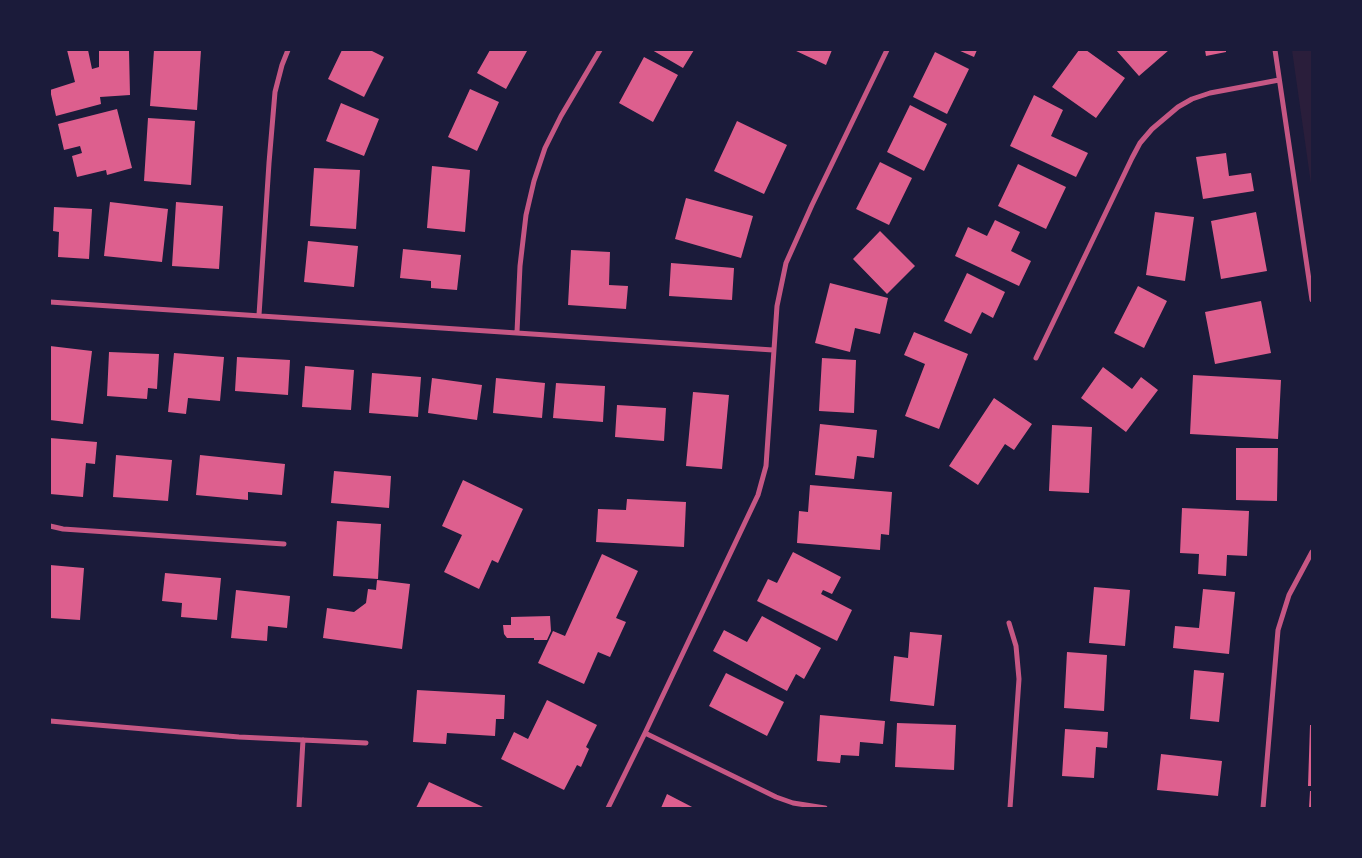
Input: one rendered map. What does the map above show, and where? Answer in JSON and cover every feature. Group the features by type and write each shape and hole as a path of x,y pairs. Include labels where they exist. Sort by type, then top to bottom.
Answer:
{"street":[{"path":"260,315 269,153 275,92 288,50"},
{"path":"517,332 520,266 526,214 534,180 549,140 600,50"},
{"path":"608,808 758,495 766,466 777,306 786,263 887,50"},
{"path":"1275,50 1312,300"},
{"path":"1036,358 1132,158 1140,143 1152,129 1162,118 1178,106 1192,99 1210,93 1279,80"},
{"path":"50,302 773,350"},
{"path":"50,526 64,530 284,544"},
{"path":"1263,808 1278,630 1289,595 1312,552"},
{"path":"1009,624 1016,646 1018,679 1010,808"},
{"path":"50,721 238,737 366,743"},
{"path":"645,733 776,797 825,808"},
{"path":"299,808 303,740"}],"shaded area":[{"path":"1292,50 1312,50 1312,191"}],"building":[{"path":"67,50 88,50 92,69 99,67 99,50 129,50 130,95 100,97 101,104 56,116 50,90 75,82"},
{"path":"154,50 201,50 197,110 150,106"},
{"path":"342,50 370,50 384,57 364,97 328,79"},
{"path":"490,50 527,51 506,89 477,73"},
{"path":"652,50 694,50 683,68"},
{"path":"794,50 832,50 826,65"},
{"path":"958,50 977,50 974,57"},
{"path":"1079,50 1086,50 1125,78 1096,118 1052,87"},
{"path":"1116,50 1169,50 1139,76"},
{"path":"1205,50 1226,50 1226,52 1206,56"},
{"path":"935,52 969,69 947,114 913,97"},
{"path":"644,57 678,75 653,122 619,103"},
{"path":"470,89 499,102 477,151 448,137"},
{"path":"1034,95 1063,110 1051,136 1088,153 1076,177 1010,146"},
{"path":"341,103 379,119 364,156 326,141"},
{"path":"910,105 947,124 924,171 887,152"},
{"path":"117,109 132,168 107,175 106,170 77,177 72,156 82,153 80,146 64,150 58,124"},
{"path":"148,118 195,121 191,185 144,181"},
{"path":"737,121 787,145 764,194 714,171"},
{"path":"1226,153 1229,176 1251,173 1254,191 1203,199 1196,157"},
{"path":"880,162 912,178 889,225 856,209"},
{"path":"1018,164 1066,187 1046,229 998,206"},
{"path":"432,166 470,170 465,232 427,228"},
{"path":"314,168 360,170 356,229 310,226"},
{"path":"686,198 753,216 741,258 675,239"},
{"path":"110,202 168,209 162,262 104,256"},
{"path":"176,202 223,206 219,269 172,266"},
{"path":"54,207 92,209 89,259 58,257 59,232 53,231"},
{"path":"1155,212 1194,217 1185,281 1146,275"},
{"path":"1256,212 1267,271 1221,279 1211,221"},
{"path":"995,220 1020,232 1011,251 1031,261 1019,286 955,256 968,227 987,236"},
{"path":"880,231 915,266 887,294 853,259"},
{"path":"308,241 358,246 354,287 304,282"},
{"path":"403,249 461,255 457,290 431,288 431,281 400,278"},
{"path":"571,250 610,252 609,285 628,286 626,309 568,305"},
{"path":"671,263 734,268 732,300 669,296"},
{"path":"967,273 1005,292 993,318 982,312 971,334 944,321"},
{"path":"830,283 888,298 880,334 855,328 850,352 815,343"},
{"path":"1138,286 1167,301 1144,348 1114,333"},
{"path":"1261,301 1271,353 1215,364 1205,312"},
{"path":"914,332 968,354 939,429 905,416 925,364 904,355"},
{"path":"50,346 92,351 83,424 50,420"},
{"path":"109,352 159,354 157,389 148,388 147,399 107,396"},
{"path":"174,353 224,357 220,401 188,398 186,414 168,412"},
{"path":"237,357 290,360 288,395 235,391"},
{"path":"822,358 856,360 854,413 819,411"},
{"path":"305,366 354,370 351,410 302,407"},
{"path":"1103,367 1132,389 1141,377 1158,390 1126,432 1081,398"},
{"path":"372,373 421,377 418,417 369,413"},
{"path":"1193,375 1281,380 1278,439 1190,434"},
{"path":"432,378 482,385 477,420 428,413"},
{"path":"496,378 545,383 542,418 493,413"},
{"path":"556,383 605,386 603,422 553,418"},
{"path":"693,392 729,395 722,469 686,466"},
{"path":"994,398 1032,424 1014,450 1005,444 978,485 949,466"},
{"path":"617,405 666,408 664,441 615,437"},
{"path":"820,424 877,430 874,458 857,456 854,479 815,475"},
{"path":"1052,425 1092,427 1089,493 1049,491"},
{"path":"50,438 97,442 95,464 86,463 83,497 50,494"},
{"path":"1236,448 1278,448 1277,501 1236,500"},
{"path":"116,455 172,460 168,501 113,497"},
{"path":"200,455 285,464 282,495 248,492 248,500 196,495"},
{"path":"334,471 391,476 389,508 331,503"},
{"path":"463,480 523,509 498,563 492,560 479,589 444,572 462,535 442,526"},
{"path":"810,485 892,492 889,535 881,534 880,550 797,543 799,511 808,512"},
{"path":"627,499 686,502 684,547 596,542 598,509 626,510"},
{"path":"1182,508 1249,511 1247,556 1227,555 1226,576 1198,574 1199,554 1180,553"},
{"path":"337,521 381,524 378,579 333,576"},
{"path":"793,552 841,577 832,594 823,590 821,594 852,610 837,641 757,601 768,579 777,583"},
{"path":"602,554 638,571 616,618 626,622 610,657 598,652 584,684 538,663 553,631 565,636"},
{"path":"50,565 84,568 80,620 50,618"},
{"path":"165,573 221,578 217,620 181,617 182,603 162,601"},
{"path":"377,580 410,584 402,649 323,638 327,608 354,612 366,603 368,589 376,590"},
{"path":"1094,587 1130,590 1125,646 1089,643"},
{"path":"1203,589 1235,592 1229,654 1173,648 1175,626 1199,628"},
{"path":"236,590 290,596 287,628 268,626 267,641 231,638"},
{"path":"550,616 551,631 547,640 507,638 504,634 503,625 511,625 511,617"},
{"path":"762,616 821,648 804,679 796,674 787,691 713,651 724,630 747,642"},
{"path":"910,632 942,635 934,706 890,701 894,656 908,658"},
{"path":"1067,652 1107,655 1104,711 1064,708"},
{"path":"1194,670 1224,673 1219,722 1190,719"},
{"path":"726,673 784,702 767,736 709,706"},
{"path":"417,690 505,695 504,719 496,719 495,736 447,733 446,744 413,742"},
{"path":"547,700 597,725 586,747 589,749 581,767 577,765 564,790 501,759 514,732 528,739"},
{"path":"820,715 885,721 883,744 860,742 859,756 841,755 840,763 817,761"},
{"path":"897,723 956,725 954,770 895,767"},
{"path":"1310,725 1312,725 1312,786 1308,786"},
{"path":"1065,729 1108,732 1107,748 1096,747 1094,778 1062,776"},
{"path":"1161,754 1222,761 1218,796 1157,790"},
{"path":"429,782 481,806 485,808 416,808"},
{"path":"1310,791 1312,791 1312,808 1309,808"},
{"path":"667,794 694,808 661,808"}]}
